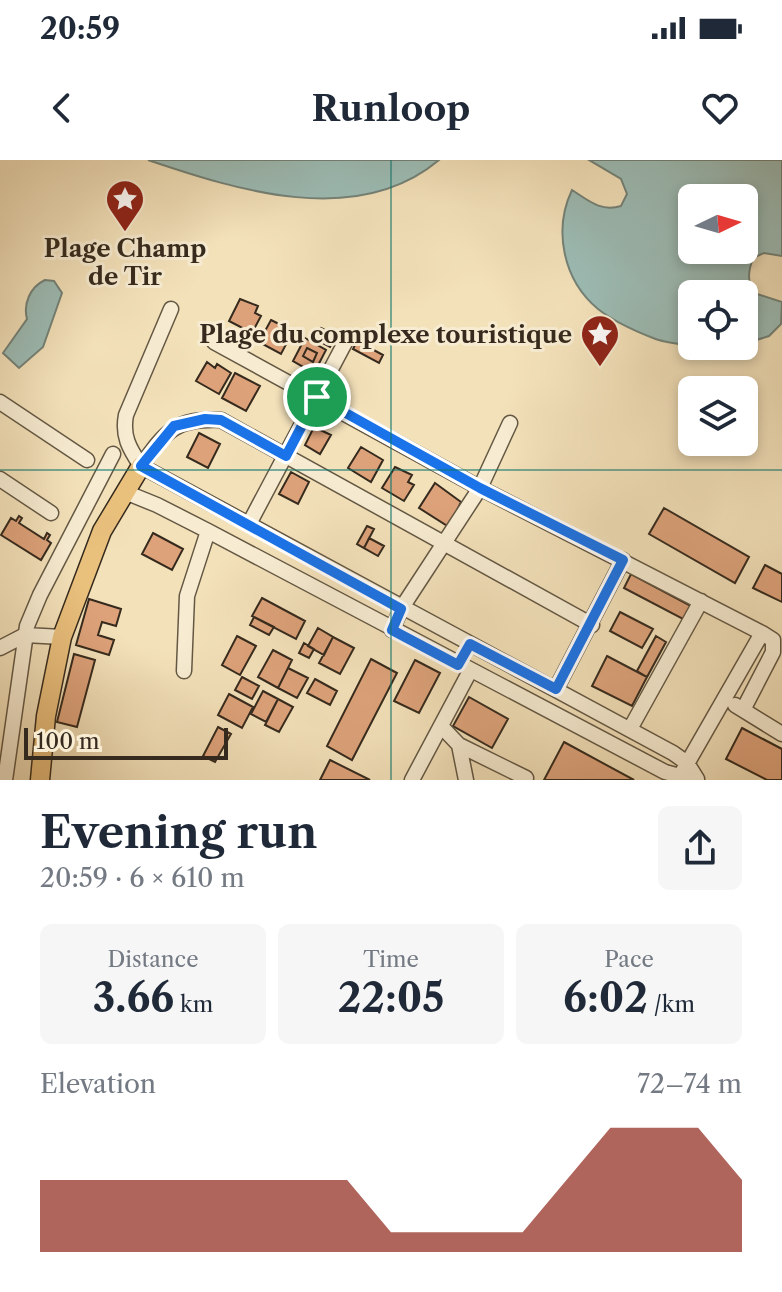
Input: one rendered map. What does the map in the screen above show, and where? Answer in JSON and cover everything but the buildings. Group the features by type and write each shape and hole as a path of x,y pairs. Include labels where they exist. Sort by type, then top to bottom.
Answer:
{"main road":[{"path":"40,780 46,716 62,637 102,531 141,466"}],"street":[{"path":"171,309 126,415 124,427 128,446 141,466 401,609 630,729 698,780"},
{"path":"249,524 348,337"},
{"path":"214,342 480,488 773,640 773,652 743,710"},
{"path":"0,402 87,460"},
{"path":"141,466 174,426 205,419 221,420 592,625"},
{"path":"392,630 401,609 480,488 510,423"},
{"path":"5,780 25,635 40,595 113,454"},
{"path":"0,479 51,513"},
{"path":"157,505 169,481"},
{"path":"125,492 208,531 665,772 684,770"},
{"path":"184,671 187,596 208,531"},
{"path":"556,689 592,625 623,560"},
{"path":"630,729 701,601"},
{"path":"684,770 762,633"},
{"path":"0,648 25,635 62,637"},
{"path":"412,780 441,726 470,644"},
{"path":"725,698 782,734"},
{"path":"441,726 459,745 526,778"},
{"path":"459,745 466,780"}],"water":[{"path":"148,160 439,160 407,181 371,193 334,198 296,197 258,191"},
{"path":"589,160 782,160 782,256 764,253 758,256 758,184 678,184 678,264 751,264 750,280 678,280 678,344 646,335 617,322 586,297 576,284 565,254 563,221 572,190 607,208 621,206 627,194 621,179"},
{"path":"45,280 54,281 62,293 43,347 19,368 3,353 27,319 29,296"},
{"path":"758,294 782,302 781,324 769,336 758,340"}],"place":[{"name":"Plage Champ de Tir","path":"125,233"},
{"name":"Plage du complexe touristique","path":"600,368"}],"route":[{"path":"317,397 480,488 623,560 592,625 556,689 470,644 458,665 392,630 401,609 141,466 174,426 205,419 221,420 286,456 317,397"}]}
